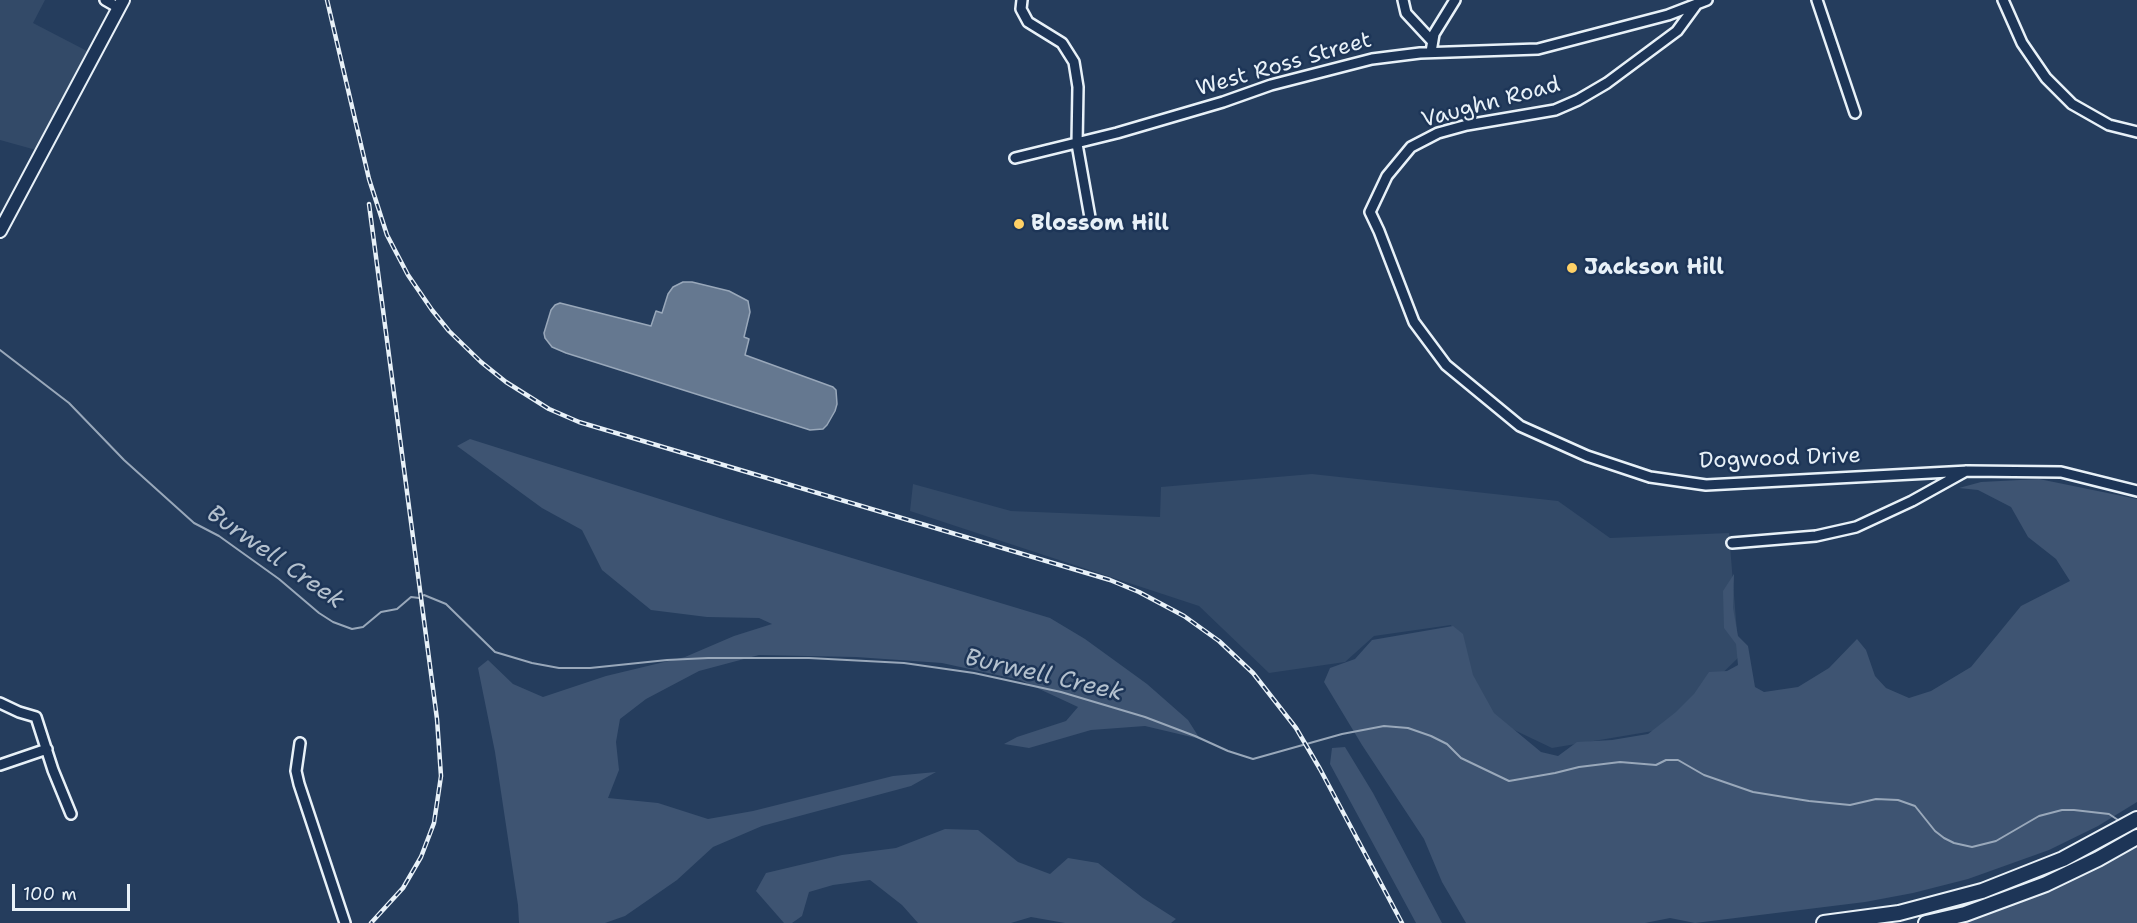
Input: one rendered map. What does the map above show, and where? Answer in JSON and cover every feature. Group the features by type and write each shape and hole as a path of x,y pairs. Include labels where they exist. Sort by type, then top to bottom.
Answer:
{"main road":[{"path":"1824,923 1899,913 1954,900 2035,871 2137,819"},
{"path":"1926,923 1965,914 2046,884 2137,837"}],"street":[{"path":"0,231 121,4 105,0"},
{"path":"1022,0 1021,9 1028,22 1062,43 1074,62 1078,87 1077,144 1091,223"},
{"path":"1402,0 1407,13 1432,41"},
{"path":"1431,52 1434,34 1455,0"},
{"name":"West Ross Street","path":"1015,158 1077,144 1223,102 1318,71 1371,59 1431,52 1538,49 1668,15 1707,0"},
{"path":"1816,0 1855,113"},
{"path":"2002,0 2022,43 2046,78 2072,104 2109,125 2137,132"},
{"name":"Vaughn Road","path":"1370,212 1387,176 1411,147 1420,141 1467,125 1555,110 1578,100 1607,83 1677,31 1696,5"},
{"name":"Dogwood Drive","path":"1370,212 1414,322 1446,365 1520,426 1587,456 1650,477 1706,485 1968,471 2061,472 2137,490"},
{"path":"1732,543 1816,536 1856,527 1968,471"},
{"path":"0,703 36,717 53,770 71,814"},
{"path":"300,743 296,771 299,784 345,923"},
{"path":"0,765 47,750"}],"shaded area":[{"path":"0,0 45,0 33,23 87,51 36,150 0,140"},
{"path":"683,282 729,291 748,301 750,312 744,337 749,339 745,355 836,390 835,411 823,429 810,430 566,353 552,347 545,338 544,333 551,310 560,303 651,326 656,311 662,313 668,294 673,287"},
{"path":"470,439 723,519 1050,618 1085,639 1147,684 1188,720 1200,739 1145,726 1091,730 1029,748 1004,744 1017,737 1066,721 1078,707 1020,680 942,663 856,657 759,655 699,671 646,699 620,719 616,742 619,770 608,798 658,803 708,819 753,811 893,776 936,772 911,786 762,826 713,847 677,880 625,916 605,923 519,923 495,752 478,668 488,660 513,684 543,697 606,676 685,657 734,636 772,624 759,618 707,617 651,610 602,570 582,530 542,508 457,446"},
{"path":"1312,474 1558,501 1610,538 1729,533 1739,657 1665,729 1552,748 1491,719 1451,625 1374,636 1345,662 1269,673 1199,606 910,511 913,484 1011,511 1160,517 1161,487"},
{"path":"2039,479 2137,499 2137,802 2098,826 2049,850 1968,879 1865,902 1695,923 1670,918 1645,923 1466,923 1442,882 1424,839 1324,682 1330,668 1355,659 1372,640 1453,626 1463,634 1473,675 1494,713 1541,752 1558,756 1577,742 1612,740 1648,734 1694,694 1709,672 1727,671 1738,665 1736,644 1724,628 1723,591 1734,574 1733,608 1738,636 1748,646 1755,687 1764,692 1798,687 1829,668 1857,639 1866,650 1875,676 1886,688 1909,698 1931,691 1971,667 2021,606 2070,581 2056,559 2028,537 2011,507 1978,490 1959,488 1981,482"},
{"path":"1345,747 1373,793 1442,923 1416,923 1330,764 1332,748"},
{"path":"945,829 978,830 1018,862 1050,874 1068,858 1098,863 1143,898 1176,919 1171,923 1065,923 1031,917 1011,923 918,923 902,905 870,880 833,885 809,892 802,916 792,923 784,923 756,891 766,873 842,855 896,848"},
{"path":"2137,846 2137,923 1949,923 2113,856 2114,860"}],"waterway":[{"name":"Burwell Creek","path":"0,350 69,403 124,460 194,523 219,536 279,579 319,613 333,622 352,629 363,627 381,612 397,609 411,597 419,598 424,595 446,604 495,652 559,668 590,668 708,658 809,658 904,663 974,673 1061,692 1145,717 1253,759 1342,734 1384,726 1408,728 1447,744 1461,758 1509,781 1579,767 1620,762 1656,765 1666,760 1678,760 1704,775 1753,792 1850,805 1876,799 1898,800 1915,806 1935,831 1944,838 1972,847 1996,841 2039,816 2062,810 2109,814 2121,822"}],"railway":[{"path":"327,0 369,179 387,235 408,275 432,310 449,331 481,362 506,382 549,409 579,422 1110,580 1139,592 1184,616 1219,641 1253,673 1296,728 1402,923"},
{"path":"369,204 437,719 441,776 434,823 421,857 403,888 371,923"}],"place":[{"name":"Blossom Hill","path":"1019,224"},
{"name":"Jackson Hill","path":"1572,268"}]}
